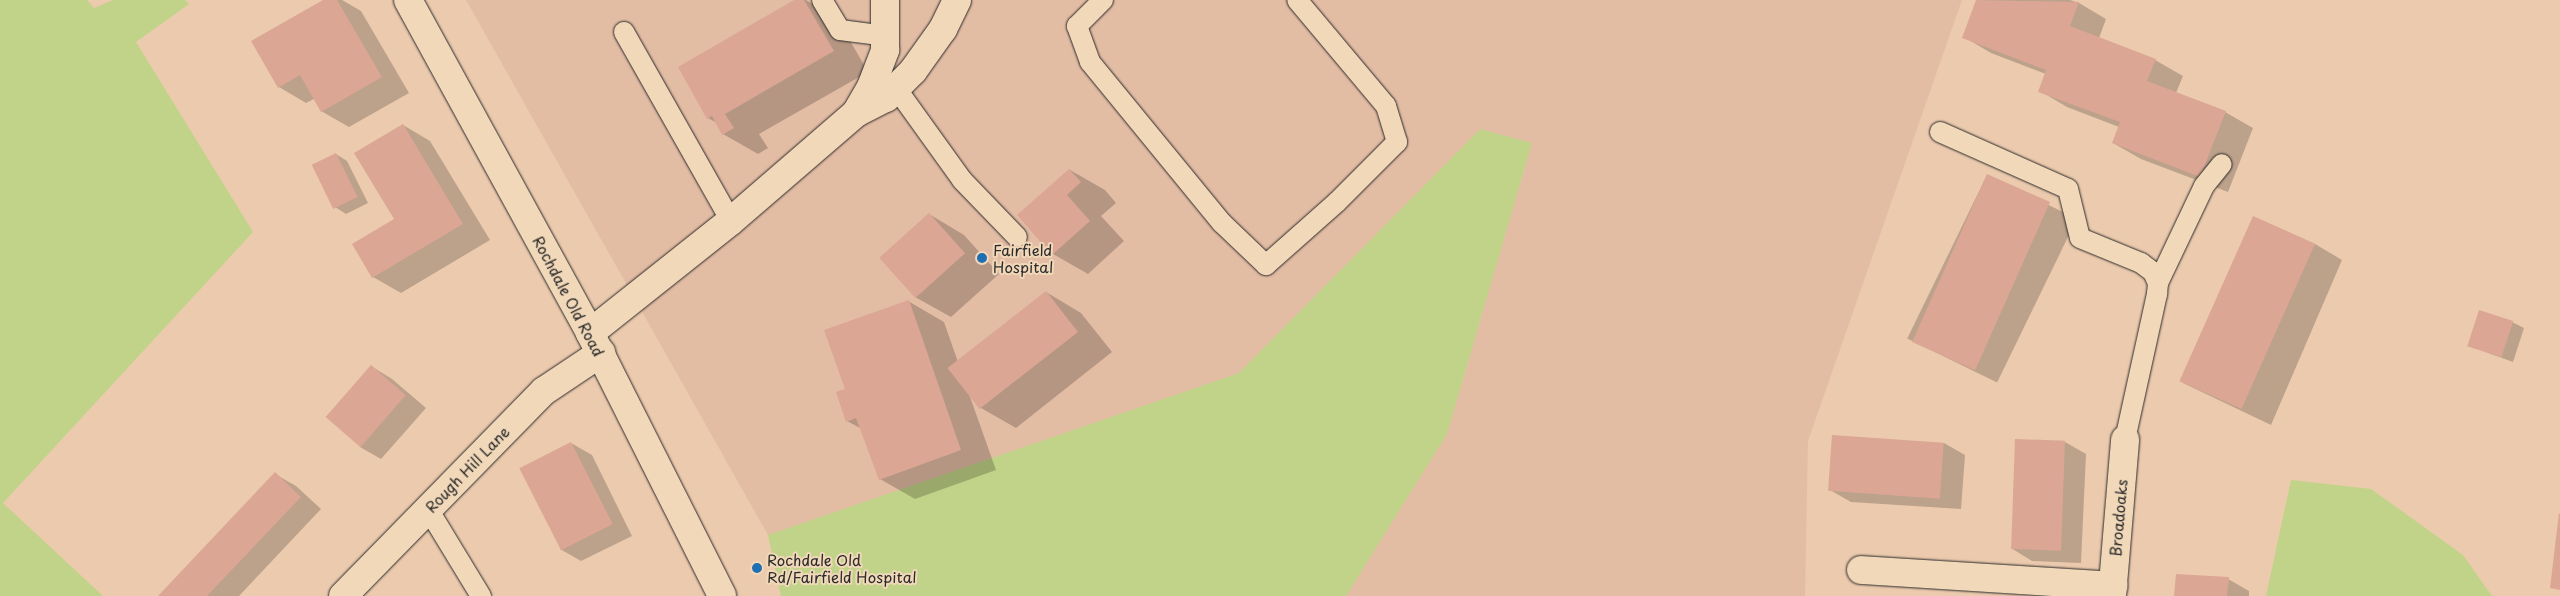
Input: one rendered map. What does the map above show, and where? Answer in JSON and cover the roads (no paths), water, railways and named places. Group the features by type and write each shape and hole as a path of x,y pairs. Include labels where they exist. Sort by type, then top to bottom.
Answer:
{"street":[{"name":"Rochdale Old Road","path":"408,0 596,343 722,596"},
{"path":"856,113 874,80 885,50 885,0"},
{"path":"856,113 886,98 914,71 943,29 956,0"},
{"name":"Rough Hill Lane","path":"343,596 554,382 731,221 856,113"},
{"name":"Broadoaks","path":"2112,591 2125,440"},
{"path":"1861,570 2112,591"}],"lane":[{"path":"822,0 840,30 886,36"},
{"path":"1103,0 1076,26 1090,62 1222,223 1266,265 1337,202 1397,142 1386,106 1303,2"},
{"path":"624,32 731,221"},
{"path":"896,88 962,180 1017,237"},
{"path":"1940,132 2068,189 2080,238 2141,263 2153,272 2158,283"},
{"path":"2125,440 2158,283 2204,186 2222,164"},
{"path":"428,509 481,596"}],"place":[{"name":"Fairfield Hospital","path":"982,258"},
{"name":"Rochdale Old Rd/Fairfield Hospital","path":"757,568"}]}
